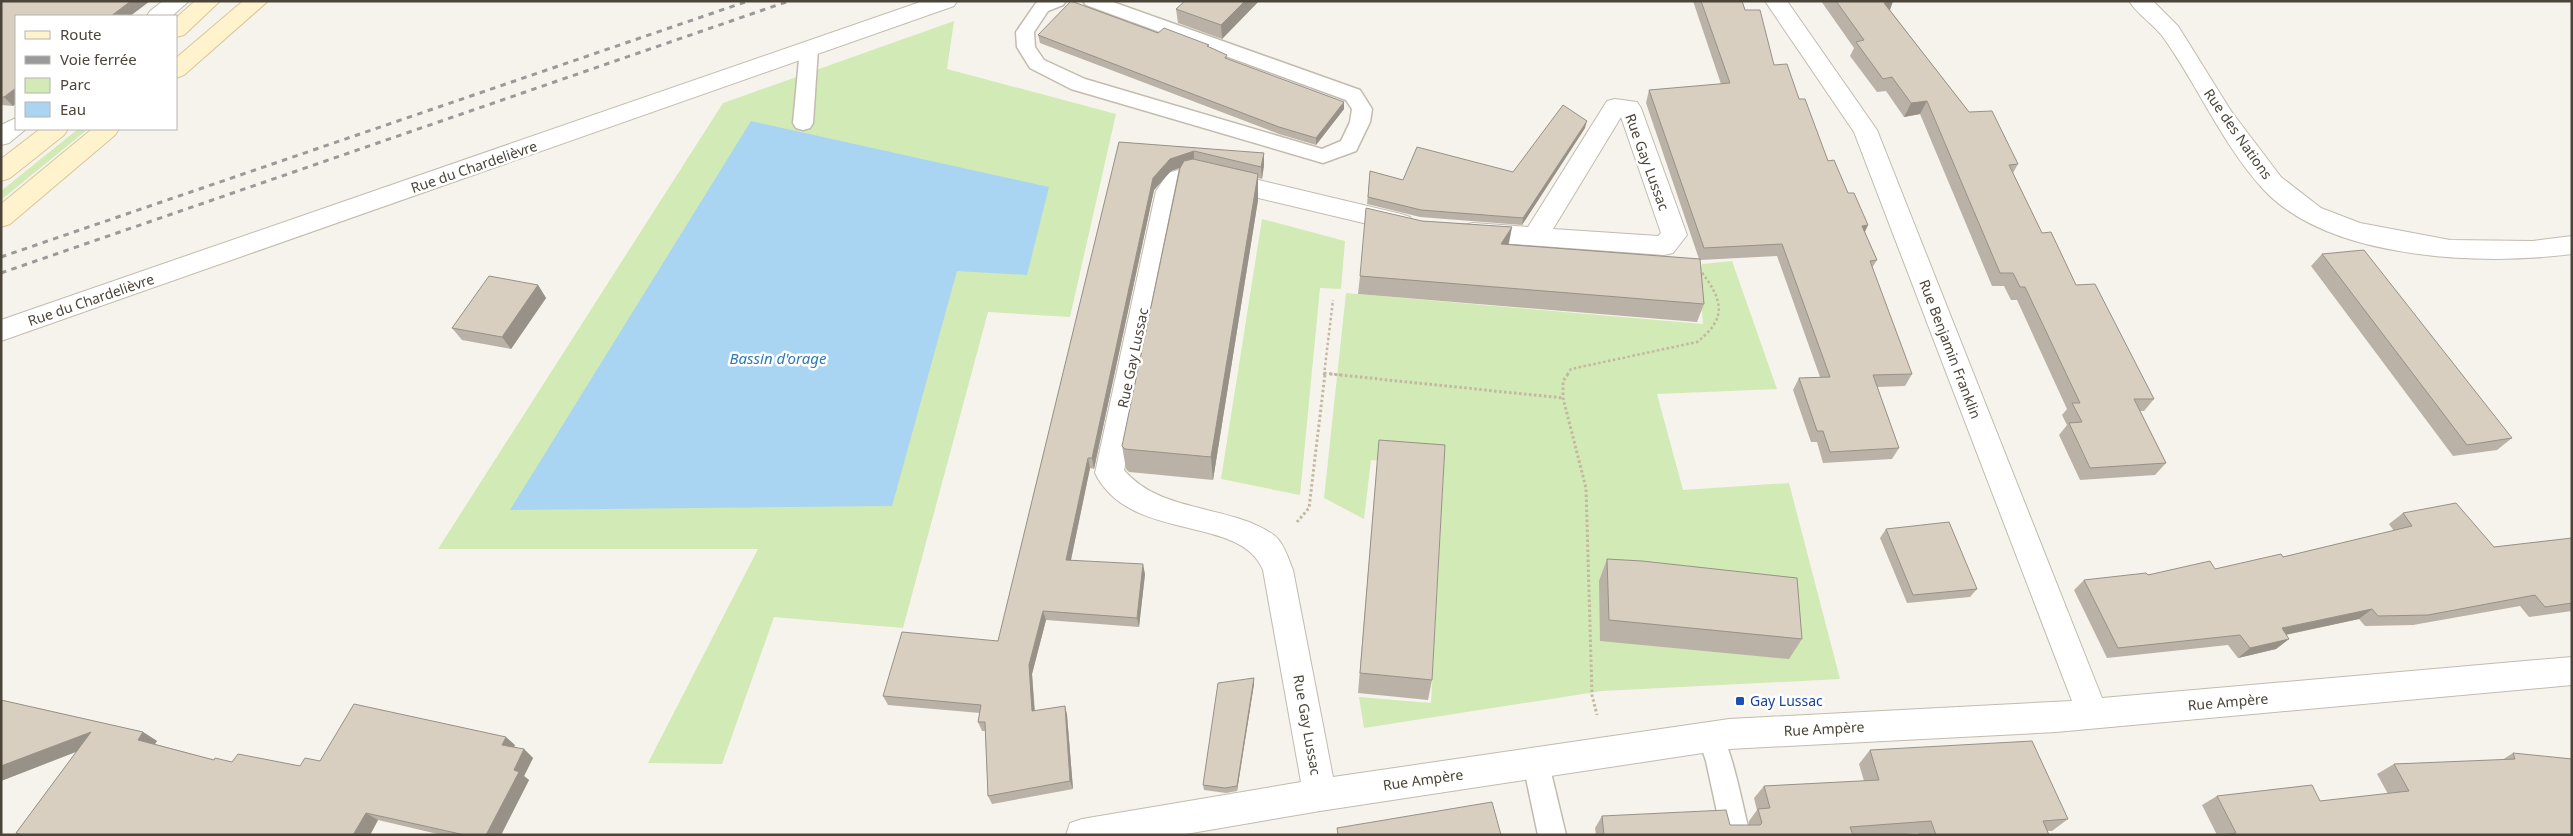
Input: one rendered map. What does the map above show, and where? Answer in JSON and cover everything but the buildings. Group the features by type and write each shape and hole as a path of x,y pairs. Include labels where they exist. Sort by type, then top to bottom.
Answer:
{"main road":[{"path":"178,28 210,1"},
{"path":"178,68 257,1"},
{"path":"1,172 55,130"},
{"path":"1,218 106,130"}],"street":[{"path":"159,15 178,1"},
{"name":"Rue du Chardelièvre","path":"1,331 946,1"},
{"name":"Rue Benjamin Franklin","path":"1776,1 1866,130 1990,456 2093,714"},
{"name":"Rue des Nations","path":"2140,1 2170,31 2224,117 2272,183 2312,214 2356,231 2435,247 2533,250 2572,245"},
{"name":"Rue Gay Lussac","path":"1449,230 1535,237 1664,246 1674,235 1629,108 1615,107 1535,237"},
{"path":"1,125 15,126"},
{"path":"1,137 15,127"},
{"name":"Rue Gay Lussac","path":"1320,795 1278,570 1267,547 1245,534 1143,503 1118,488 1110,473 1168,190 1177,179 1195,174 1420,228"},
{"name":"Rue Ampère","path":"1087,834 1320,795 1711,737 2093,714 2458,683 2572,671"}],"lane":[{"path":"1046,3 1025,32 1026,47 1037,64 1078,84 1323,156 1349,146 1360,122 1362,109 1353,95 1092,1"},
{"path":"803,123 809,49"},
{"path":"1711,737 1719,761 1736,835"},
{"path":"1536,764 1552,835"}],"path":[{"path":"1599,721 1592,695 1586,488 1563,398 1563,381 1571,369 1698,342 1710,334 1718,320 1720,303 1716,291 1694,263"},
{"path":"1291,530 1308,508 1333,300"},
{"path":"1324,373 1563,398"}],"green space":[{"path":"954,21 947,69 1116,114 1070,317 988,312 903,628 774,617 722,764 648,763 758,549 438,549 723,103"},
{"path":"77,130 87,130 1,200 1,191"},
{"path":"1262,219 1345,241 1341,289 1320,288 1300,495 1221,479"},
{"path":"1732,261 1777,389 1657,394 1683,490 1789,483 1840,679 1602,691 1364,728 1359,697 1431,703 1444,467 1371,460 1364,519 1324,498 1346,293 1703,324 1698,272 1702,264"}],"water":[{"name":"Bassin d'orage","path":"751,121 1049,187 1027,275 957,271 892,506 510,510"}],"railway":[{"path":"1,257 748,1"},
{"path":"1,273 789,1"}],"place":[{"name":"Gay Lussac","path":"1740,701"}]}
